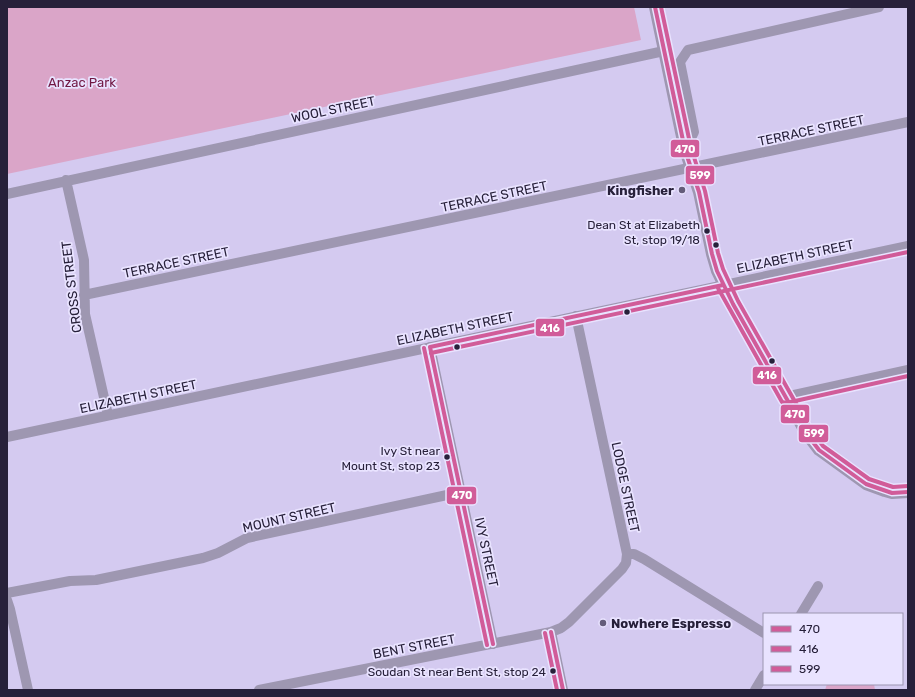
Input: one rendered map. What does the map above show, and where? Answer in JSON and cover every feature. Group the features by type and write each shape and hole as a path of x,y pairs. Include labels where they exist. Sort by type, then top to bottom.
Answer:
{"street":[{"path":"655,7 685,150 699,192 714,262 723,285 806,433 820,450 866,484 885,492 908,492"},
{"path":"685,150 694,132 680,62 688,50 879,7"},
{"name":"WOOL STREET","path":"7,194 664,51"},
{"name":"TERRACE STREET","path":"84,295 908,122"},
{"name":"CROSS STREET","path":"66,180 84,260 85,314 108,415"},
{"name":"ELIZABETH STREET","path":"7,437 908,246"},
{"name":"LODGE STREET","path":"576,316 627,554"},
{"name":"IVY STREET","path":"430,347 493,644"},
{"path":"785,396 908,370"},
{"name":"MOUNT STREET","path":"7,593 70,581 96,580 202,558 218,553 247,538 461,492"},
{"path":"564,690 551,632 569,622 619,573 624,566 627,554 634,554 644,559 763,632"},
{"path":"801,613 818,586"},
{"path":"7,600 28,690"},
{"name":"BENT STREET","path":"260,690 551,632"},
{"path":"755,690 763,677"}],"green space":[{"name":"Anzac Park","path":"7,7 634,7 641,40 7,174"},
{"path":"827,685 874,685 875,690 825,690"}],"transit line":[{"name":"470","path":"655,7 685,150 699,192 712,254 717,271 733,304 806,433 819,450 866,484 892,493 908,492"},
{"name":"599","path":"661,7 691,148 705,191 718,253 723,269 738,301 811,430 823,446 869,479 893,487 908,486"},
{"name":"416","path":"431,353 908,252"},
{"name":"470","path":"430,347 723,285"},
{"name":"416","path":"718,288 782,402 786,403 908,376"},
{"name":"470","path":"430,347 493,644"},
{"name":"416","path":"424,348 487,645"},
{"name":"470","path":"551,632 563,690"},
{"name":"416","path":"545,633 557,690"}],"place":[{"name":"Kingfisher","path":"682,190"},
{"name":"Dean St at Elizabeth St, stop 19/18","path":"707,231"},
{"name":"Ivy St near Mount St, stop 23","path":"447,457"},
{"name":"Nowhere Espresso","path":"603,623"},
{"name":"Soudan St near Bent St, stop 24","path":"553,671"}]}
